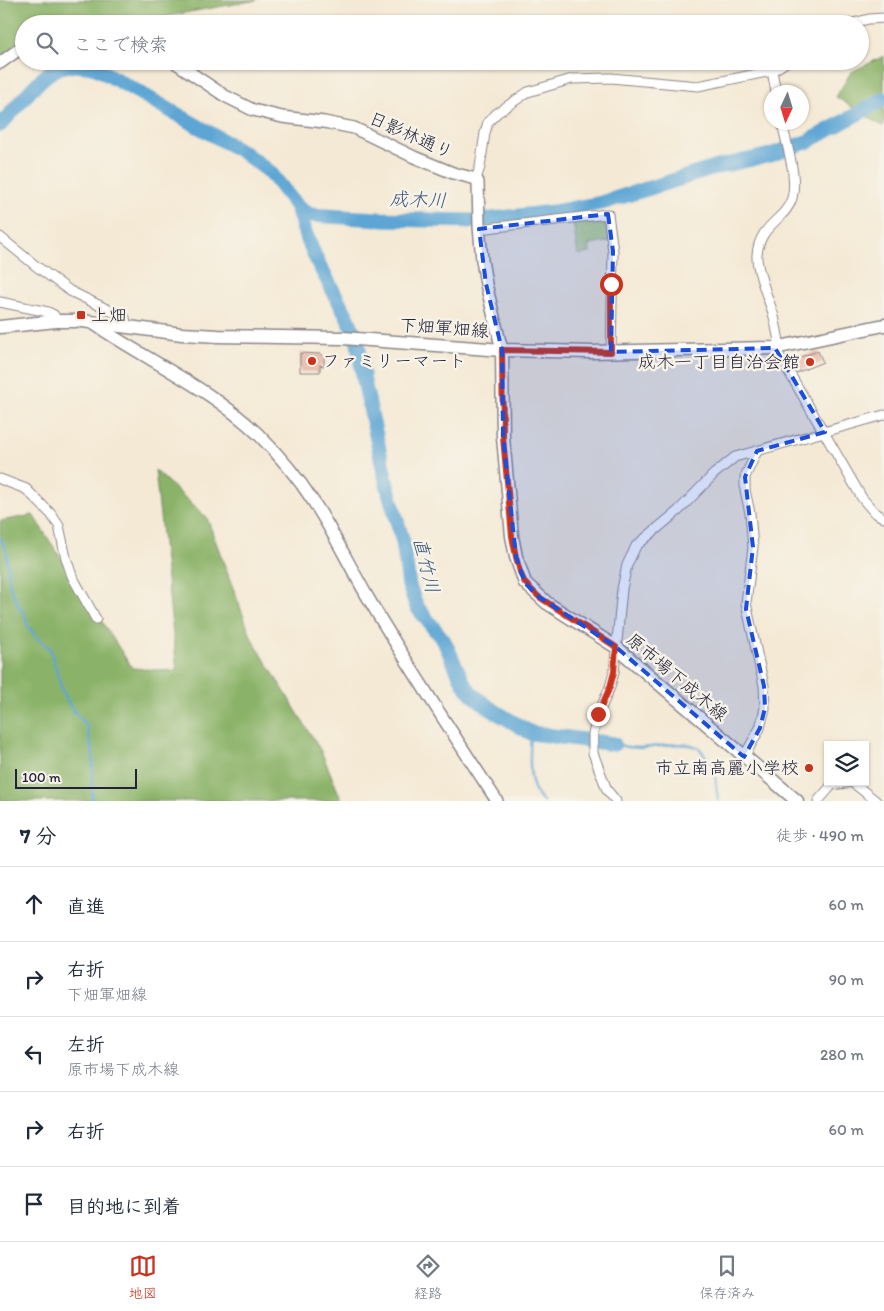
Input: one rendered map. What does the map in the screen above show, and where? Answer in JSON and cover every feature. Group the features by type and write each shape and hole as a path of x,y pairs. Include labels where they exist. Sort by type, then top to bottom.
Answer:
{"main road":[{"name":"下畑軍畑線","path":"0,327 56,321 92,322 182,334 343,338 502,350 611,352 777,347 884,325"},
{"name":"原市場下成木線","path":"502,350 503,437 512,536 520,572 525,583 539,597 616,647 797,801"}],"street":[{"path":"869,19 884,18"},
{"path":"0,63 15,52"},
{"name":"日影林通り","path":"186,70 225,96 253,110 282,117 354,128 414,157 453,173 476,179"},
{"path":"502,350 486,284 479,227 478,182 476,179 479,174 488,122 497,113 528,92 572,79 611,78 698,86 772,71 775,85"},
{"path":"783,130 794,182 792,197 783,212 766,230 756,258 774,316 777,347 862,498 874,512 884,518"},
{"path":"479,227 608,214 613,250 611,352"},
{"path":"0,237 70,291 125,318 126,326"},
{"path":"0,302 48,312 54,315 56,321"},
{"path":"92,322 116,339 219,402 258,434 288,466 320,512 367,596 427,695 497,801"},
{"path":"616,801 607,790 593,753 593,734 598,714 610,687 614,672 622,589 627,565 636,546 678,511 714,474 735,457 884,415"},
{"path":"744,757 760,728 764,708 764,686 746,603 753,547 744,484 756,451"},
{"path":"0,478 26,489 51,514 59,526 72,576 96,620"},
{"path":"818,801 832,785 852,782 876,801"}],"highlighted area":[{"path":"608,214 613,251 611,352 775,348 825,432 757,451 745,477 753,547 746,609 764,686 765,708 760,728 744,757 616,647 539,597 525,583 516,557 503,437 502,350 486,284 479,229"}],"green space":[{"path":"0,0 257,0 173,15 15,15 15,56 0,57"},
{"path":"884,56 884,125 882,126 836,97 851,72 855,70 869,70 869,63"},
{"path":"605,216 610,241 589,245 590,253 578,255 573,220"},
{"path":"155,470 207,518 252,639 321,751 342,801 0,801 0,521 33,515 132,668 177,671"}],"building":[{"path":"818,351 823,362 796,373 791,360"},
{"name":"ファミリーマート","path":"300,353 320,354 324,357 324,366 320,365 320,372 300,372"}],"waterway":[{"name":"成木川","path":"0,125 35,86 54,70"},
{"name":"成木川","path":"100,70 243,152 270,172 297,207 310,215 379,219 475,221 553,212 601,203 721,166 770,155 809,141 884,99"},
{"name":"直竹川","path":"297,207 305,233 318,263 348,318 358,343 364,381 387,485 403,542 409,586 417,607 444,641 463,682 472,694 491,709 531,733 614,744"},
{"path":"0,538 6,549 10,586 19,607 24,613 28,626 36,637 50,648 62,690 72,709 87,726 93,756 92,801"},
{"path":"531,733 531,779 534,788 543,801"},
{"name":"直竹川","path":"614,744 642,748 676,744 691,745 699,748 714,767 718,801"}],"place":[{"name":"上畑","path":"81,315"},
{"name":"ファミリーマート","path":"312,361"},
{"name":"成木一丁目自治会館","path":"810,362"},
{"name":"市立南高麗小学校","path":"809,768"}],"route":[{"path":"598,714 610,687 614,672 616,647 547,604 532,591 525,583 516,557 512,536 503,437 502,350 611,352 611,284"}]}
